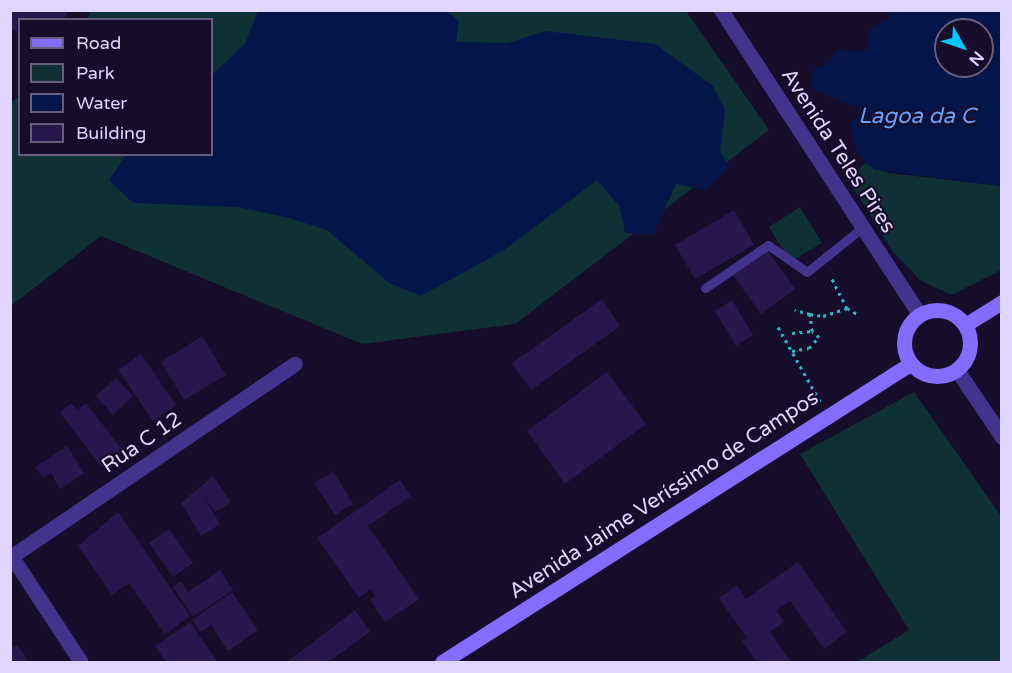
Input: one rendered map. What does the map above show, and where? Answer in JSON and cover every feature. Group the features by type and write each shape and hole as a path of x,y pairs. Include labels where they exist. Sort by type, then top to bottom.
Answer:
{"street":[{"name":"Avenida Teles Pires","path":"721,10 919,314"},
{"path":"965,325 1002,302"},
{"path":"950,312 965,325 968,354 957,370 927,375 910,364 905,332 919,314 950,312"},
{"name":"Rua C 12","path":"11,555 295,364"},
{"name":"Avenida Jaime Veríssimo de Campos","path":"442,663 910,364"},
{"path":"957,370 1002,437"},
{"path":"11,555 81,663"}],"lane":[{"path":"705,288 768,245 807,272 863,227"}],"path":[{"path":"832,279 847,308 857,314"},
{"path":"795,310 823,316 847,308"},
{"path":"792,351 809,348 819,337 812,331 810,314"},
{"path":"778,327 828,415"},
{"path":"792,333 812,331"}],"green space":[{"path":"91,11 686,11 769,130 515,324 362,344 101,236 11,306 11,102 18,98 18,156 213,156 213,18 88,18"},
{"path":"866,163 889,173 1001,186 1001,270 951,295 920,280 893,252 847,178"},
{"path":"800,207 822,243 790,262 769,227"},
{"path":"914,392 1001,516 1001,662 857,662 909,630 800,454"}],"water":[{"path":"258,11 447,11 459,21 456,42 508,43 545,31 655,44 713,86 725,110 720,151 729,166 706,190 676,184 653,235 625,233 620,207 597,180 504,250 421,296 389,283 327,230 289,218 237,207 133,203 109,180 125,156 213,156 213,74 245,44"},
{"name":"Lagoa da C","path":"891,11 1001,11 1001,186 875,170 859,157 849,124 858,117 858,108 810,88 815,66 826,67 837,50 866,51 871,28 889,19"}],"building":[{"path":"10,10 70,10 64,18 18,18 18,33 10,28"},
{"path":"734,210 754,245 695,279 675,245"},
{"path":"767,250 795,289 761,314 733,275"},
{"path":"602,299 620,326 531,390 512,363"},
{"path":"732,300 753,335 736,346 715,311"},
{"path":"202,336 226,375 184,400 161,362"},
{"path":"141,354 176,405 153,421 118,370"},
{"path":"607,372 646,424 565,484 527,431"},
{"path":"116,378 133,396 113,415 96,396"},
{"path":"71,403 77,410 86,403 123,451 101,467 60,412"},
{"path":"67,446 84,473 60,489 51,473 43,478 35,467"},
{"path":"333,471 353,504 335,515 314,483"},
{"path":"213,476 231,502 215,512 203,495 220,524 201,536 181,503"},
{"path":"400,480 411,496 368,526 419,599 385,622 370,600 375,596 371,589 359,598 317,538"},
{"path":"118,512 190,616 165,634 129,583 112,595 78,546"},
{"path":"169,529 193,563 173,577 149,543"},
{"path":"798,562 847,632 824,649 790,601 776,610 784,622 770,632 791,662 757,662 742,641 747,638 719,598 737,585 746,599"},
{"path":"220,570 233,590 193,617 173,587 181,581 188,592"},
{"path":"232,592 258,630 228,651 211,625 200,632 192,620"},
{"path":"355,610 370,632 328,662 287,662"},
{"path":"190,622 217,661 166,662 155,646"},
{"path":"17,645 29,662 10,662 10,649"}]}
